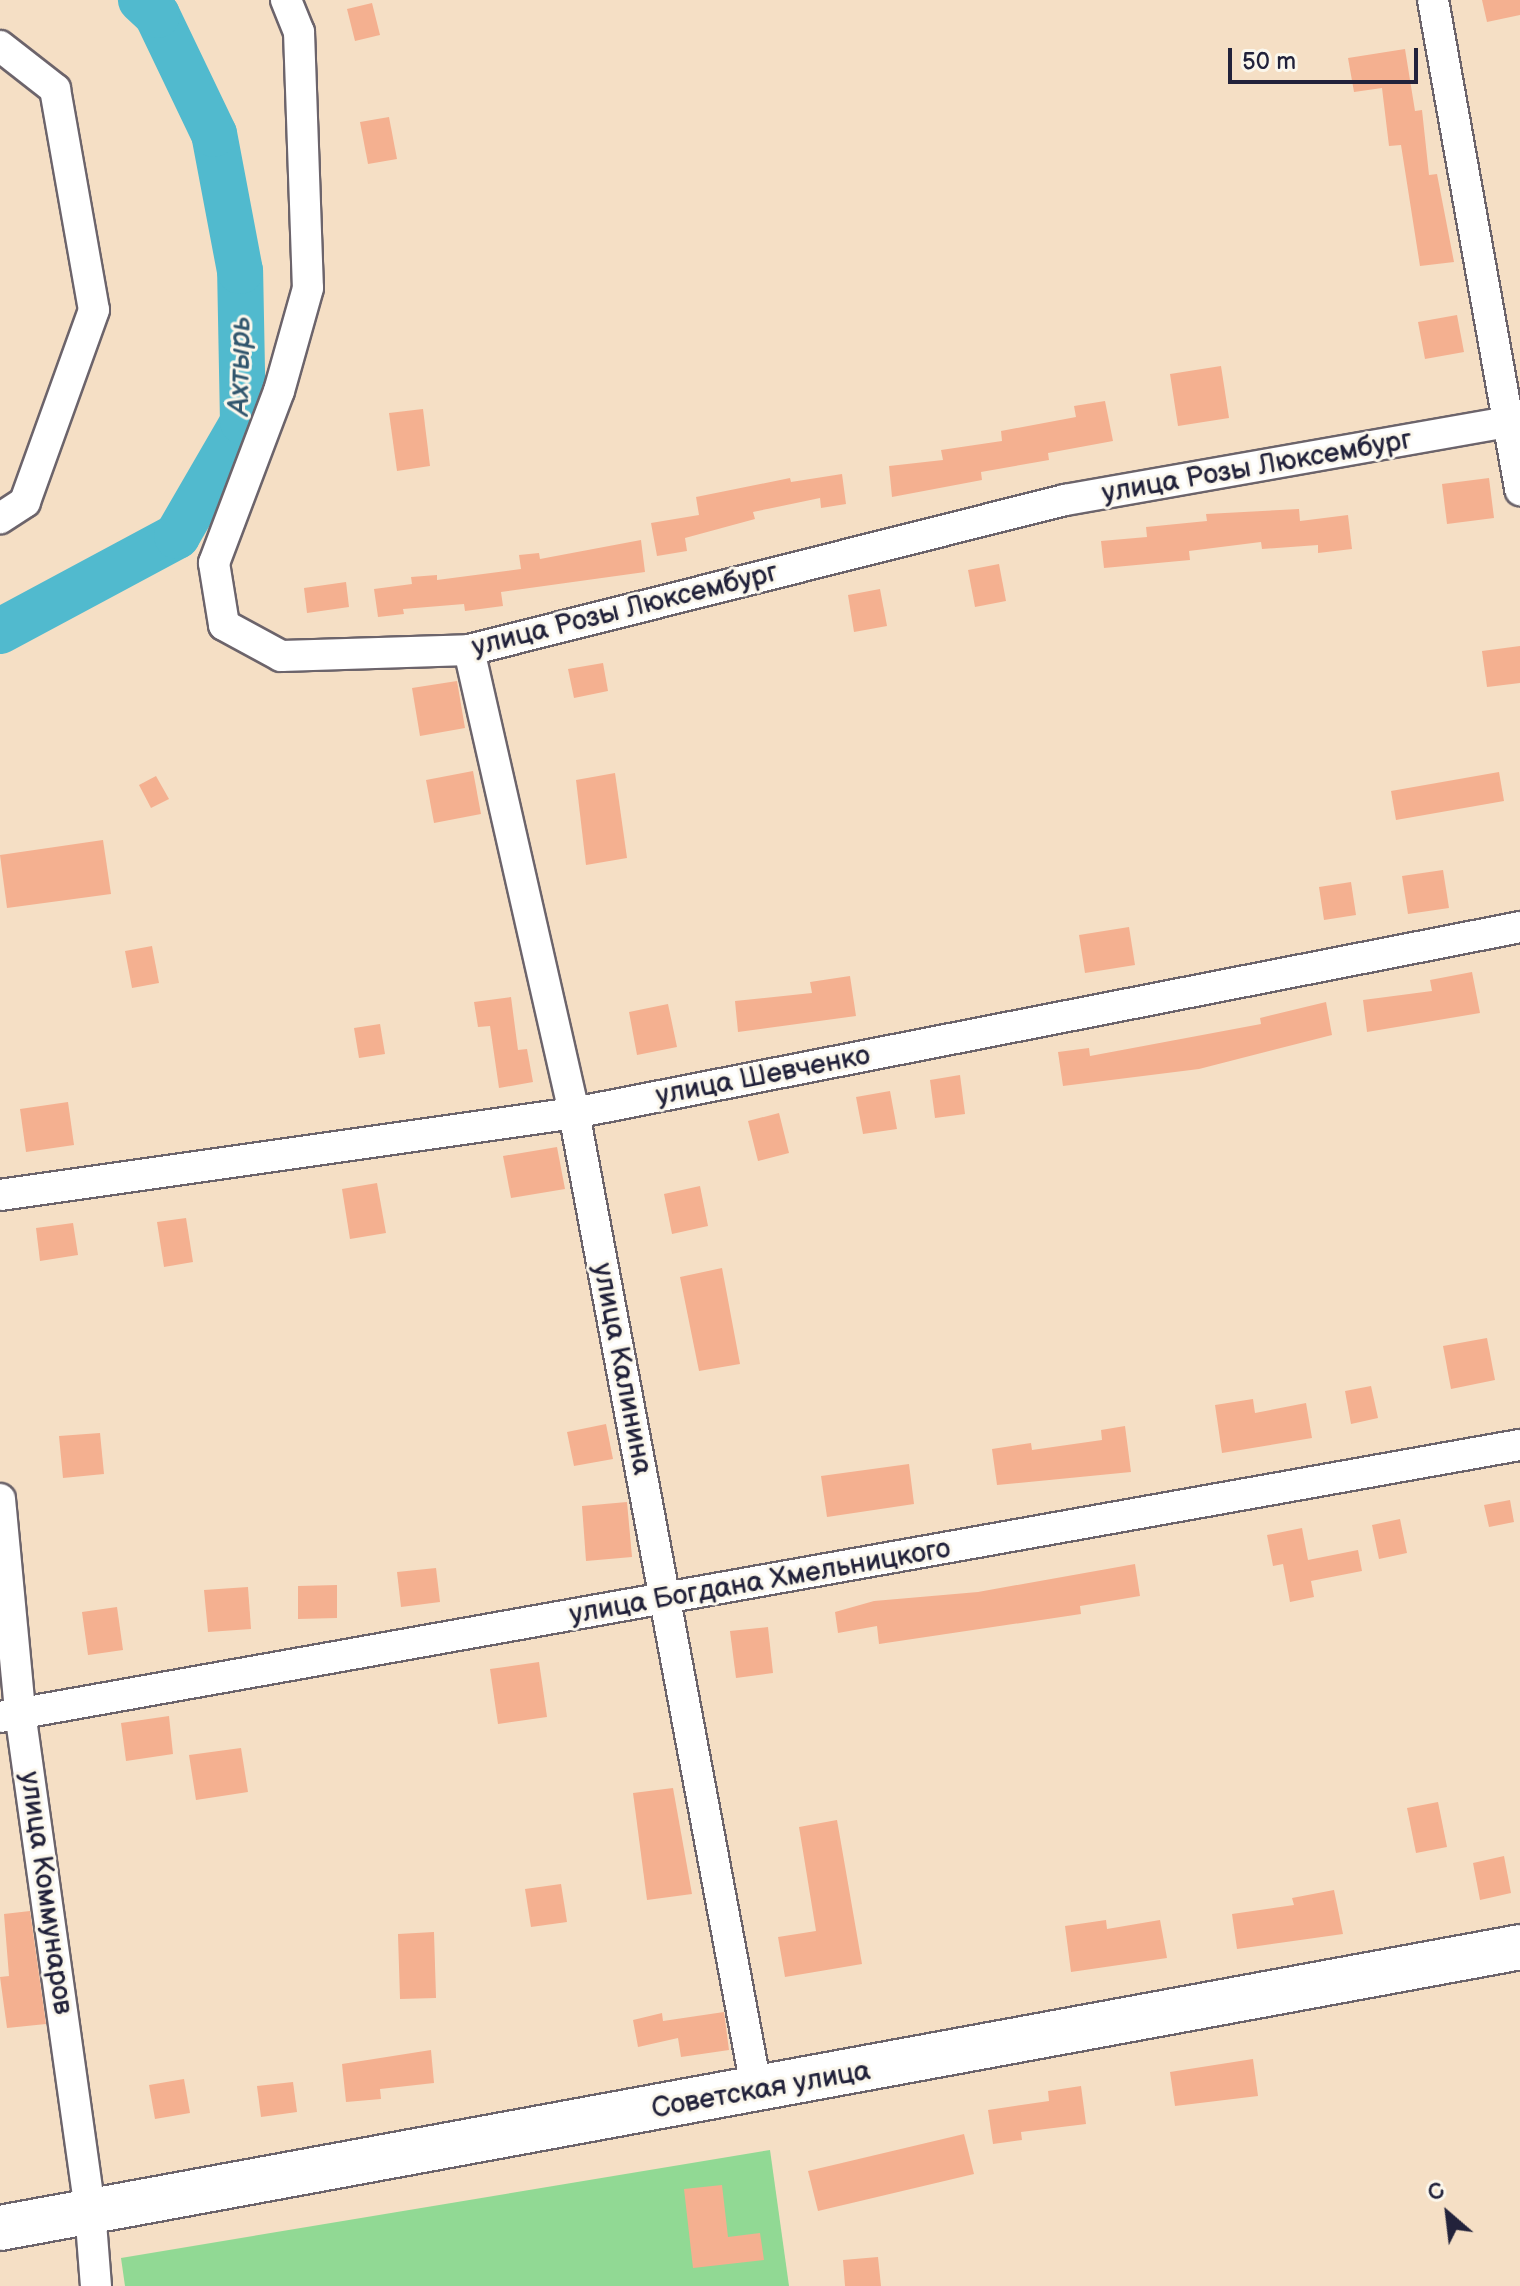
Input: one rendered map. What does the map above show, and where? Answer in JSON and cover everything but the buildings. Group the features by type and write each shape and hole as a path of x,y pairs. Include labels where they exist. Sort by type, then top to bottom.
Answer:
{"highway":[{"name":"Советская улица","path":"0,2228 757,2092 1520,1947"}],"street":[{"name":"улица Розы Люксембург","path":"286,0 299,32 308,288 279,391 214,563 224,625 281,656 469,650 1065,500 1513,421"},
{"path":"1433,0 1513,421 1520,490"},
{"path":"0,46 55,89 94,310 25,502 0,518"},
{"name":"улица Калинина","path":"469,650 574,1113 757,2092"},
{"name":"улица Шевченко","path":"0,1195 574,1113 1520,927"},
{"name":"улица Богдана Хмельницкого","path":"10,1715 1520,1445"},
{"name":"улица Коммунаров","path":"0,1499 10,1715 90,2210 96,2286"}],"green space":[{"path":"770,2150 789,2286 125,2286 121,2258"}],"waterway":[{"name":"Ахтырь","path":"0,631 177,536 243,422 240,271 214,134 157,15 141,0"}]}
